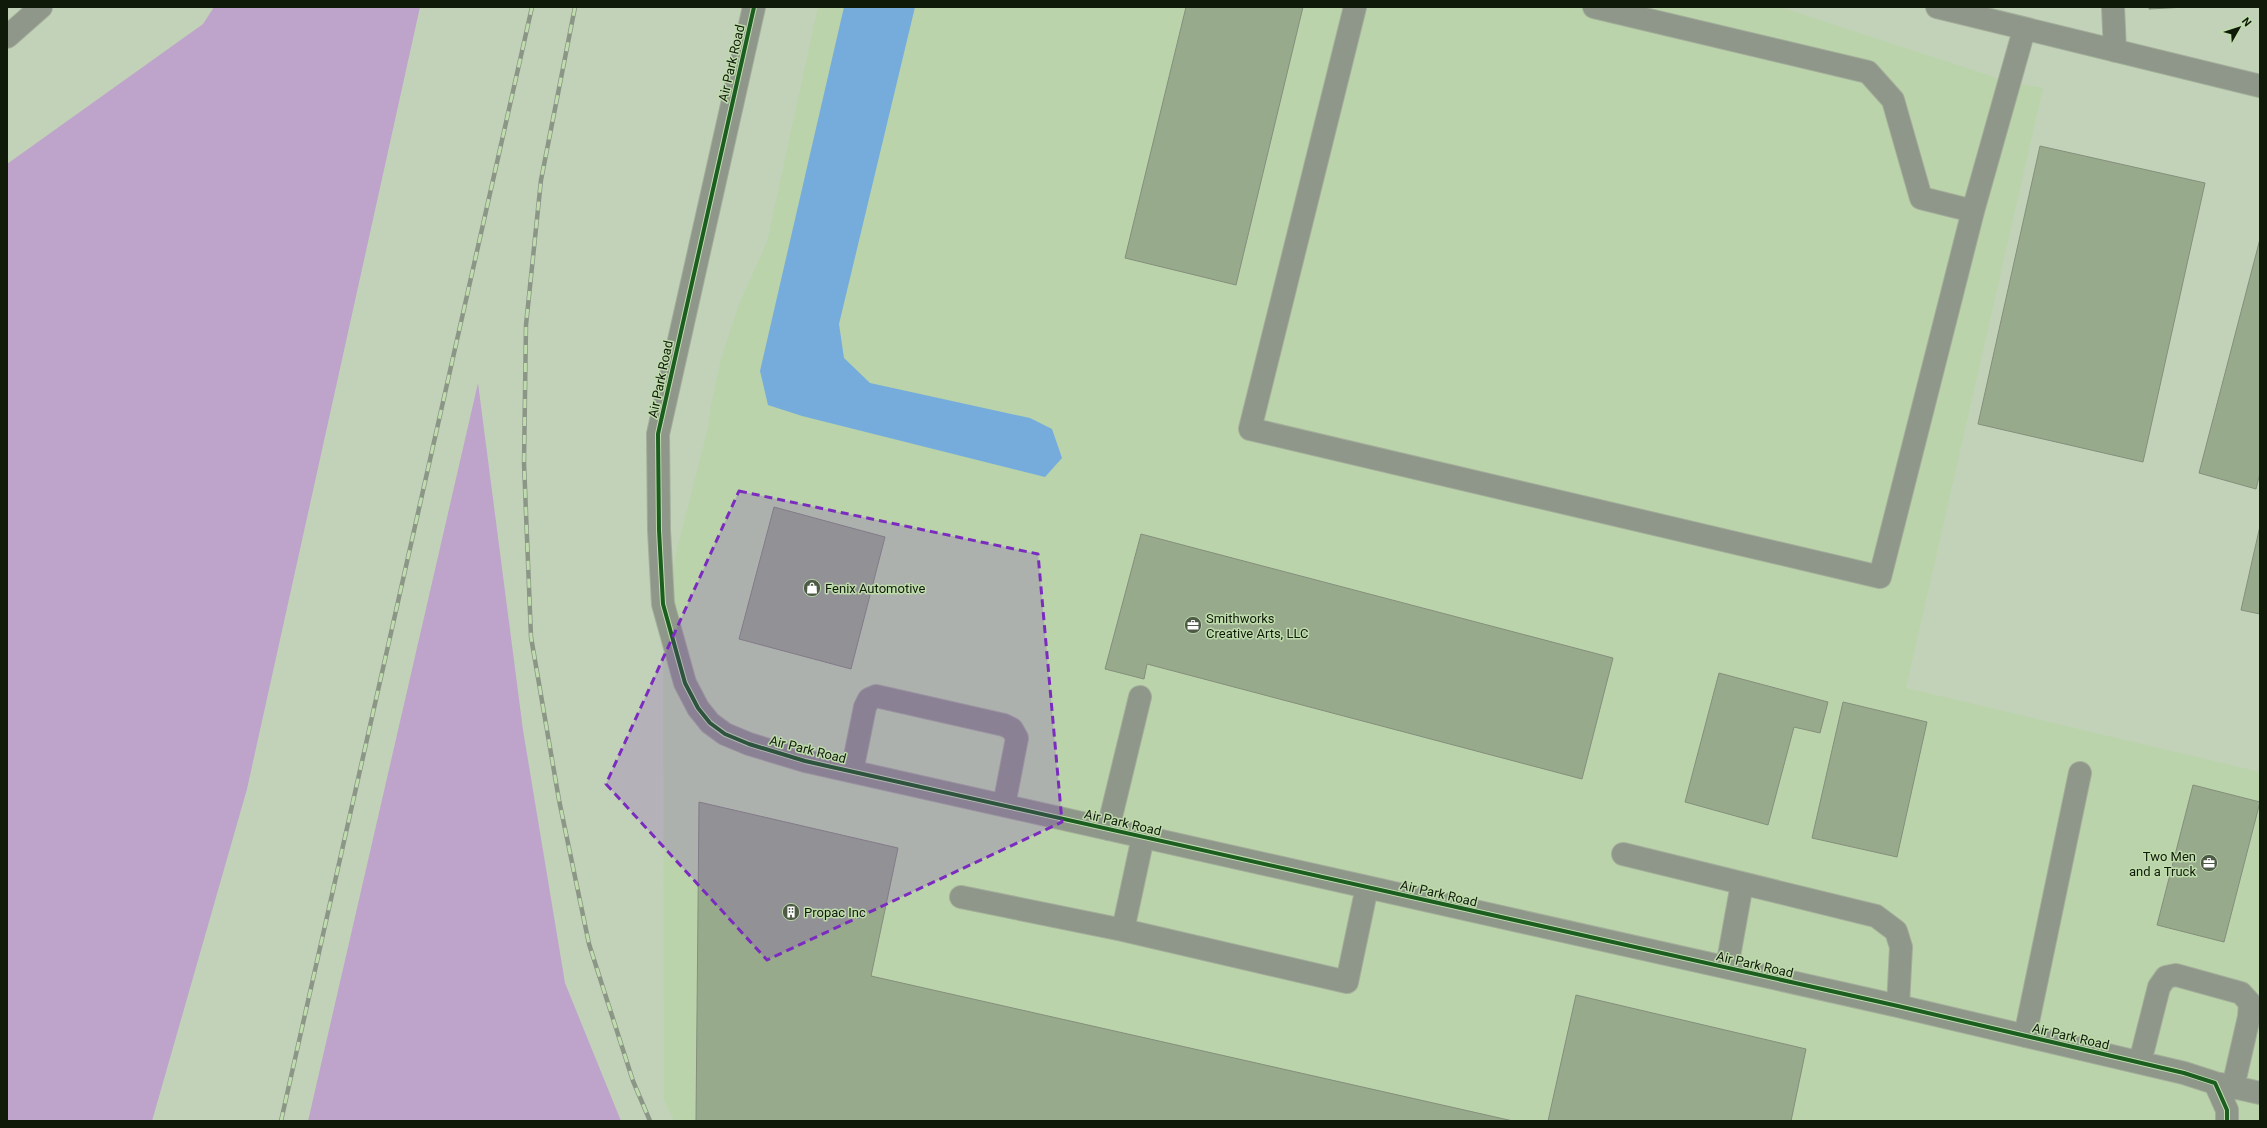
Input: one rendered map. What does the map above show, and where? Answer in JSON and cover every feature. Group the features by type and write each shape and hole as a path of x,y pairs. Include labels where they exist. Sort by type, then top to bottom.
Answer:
{"street":[{"path":"7,37 41,7"},
{"name":"Air Park Road","path":"754,7 658,434 659,530 663,604 685,683 698,708 710,723 726,734 749,744 805,761 1898,1006 2140,1062 2224,1085 2260,1093"},
{"path":"1356,7 1250,429 1880,577 1973,211 2024,30"},
{"path":"1594,7 1868,72 1893,100 1921,198 1973,211"},
{"path":"1937,7 1959,10 2024,30 2260,86"},
{"path":"2113,7 2115,51"},
{"path":"852,771 865,707 869,699 876,696 1004,725 1012,729 1017,738 1004,805"},
{"path":"1108,829 1140,697"},
{"path":"2025,1036 2080,773"},
{"path":"1123,930 1143,836"},
{"path":"1623,854 1876,916 1896,931 1901,947 1898,1006"},
{"path":"1727,968 1742,884"},
{"path":"961,897 1123,930 1347,982 1367,887"},
{"path":"2140,1062 2159,987 2166,977 2176,975 2241,993 2250,1003 2250,1017 2224,1085 2227,1121"}],"highlighted area":[{"path":"739,491 1038,554 1062,822 767,960 606,784"}],"shaded area":[{"path":"214,7 420,7 247,789 152,1121 7,1121 7,164 203,24"},
{"path":"818,7 1780,7 2009,82 2043,88 1906,688 2260,772 2260,1121 674,1121 664,1100 663,604 709,424 711,405 721,359 739,304 767,242"},
{"path":"478,383 523,730 565,983 621,1121 308,1121"}],"water":[{"path":"844,7 915,7 839,324 844,358 870,383 1030,418 1052,429 1062,458 1045,477 802,416 768,405 760,371"}],"building":[{"path":"1186,7 1303,7 1236,285 1125,258"},
{"path":"2149,7 2186,7 2149,9"},
{"path":"2040,146 2205,183 2143,462 1978,424"},
{"path":"2260,239 2260,473 2256,489 2199,473"},
{"name":"Fenix Automotive","path":"774,507 885,537 851,669 739,639"},
{"path":"2260,526 2260,614 2241,610"},
{"path":"1141,534 1613,658 1582,779 1147,664 1144,679 1105,669"},
{"path":"1719,673 1828,702 1820,733 1794,727 1768,825 1685,802"},
{"path":"1843,702 1927,722 1897,857 1812,838"},
{"name":"Two Men and a Truck","path":"2193,785 2260,802 2224,942 2157,925"},
{"name":"Propac Inc","path":"699,802 898,848 871,976 1513,1121 696,1121"},
{"path":"1576,995 1806,1049 1791,1121 1548,1121"}],"railway":[{"path":"281,1121 532,7"},
{"path":"575,7 541,180 526,325 524,463 531,637 559,800 589,944 633,1081 650,1121"}],"cycle path":[{"path":"754,7 658,434 659,530 663,604 685,683 698,708 710,723 725,734 749,744 805,761 1898,1006 2184,1073 2215,1083 2227,1110 2227,1121"}],"place":[{"name":"Fenix Automotive","path":"812,588"},
{"name":"Smithworks Creative Arts, LLC","path":"1193,625"},
{"name":"Two Men and a Truck","path":"2209,863"},
{"name":"Propac Inc","path":"791,912"}]}
